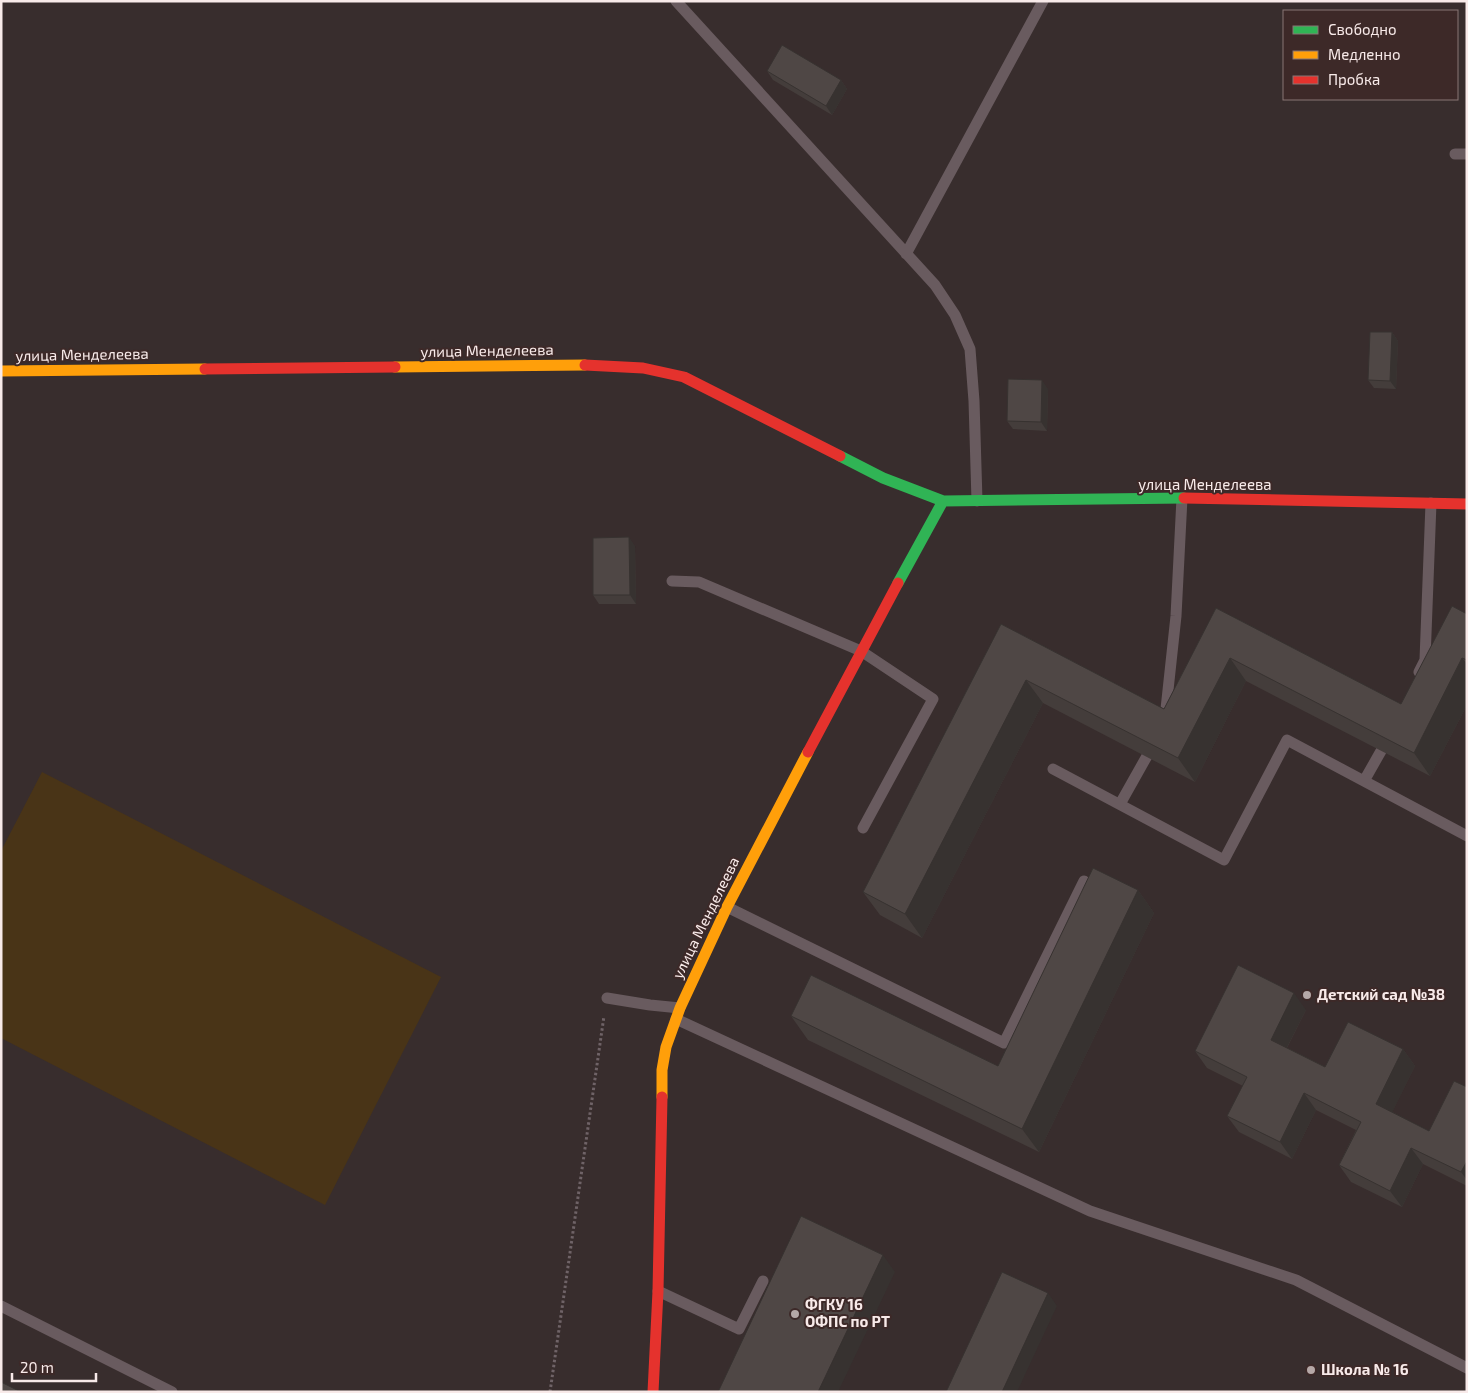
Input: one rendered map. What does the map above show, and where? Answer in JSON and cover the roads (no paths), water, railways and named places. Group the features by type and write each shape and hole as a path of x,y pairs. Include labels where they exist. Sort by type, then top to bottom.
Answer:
{"street":[{"name":"улица Менделеева","path":"1,371 588,365 644,368 684,377 884,478 943,502 1182,498 1467,504"},
{"name":"улица Менделеева","path":"653,1392 658,1291 662,1070 666,1047 678,1013 727,907 860,651 943,502"}],"lane":[{"path":"676,1 935,285 955,316 970,349 974,401 977,501"},
{"path":"906,254 1043,1"},
{"path":"1165,724 1176,616 1182,498"},
{"path":"1413,685 1425,660 1431,503"},
{"path":"672,581 699,582 860,651 933,699 863,828"},
{"path":"1053,769 1224,860 1287,740 1467,836"},
{"path":"1364,781 1381,751"},
{"path":"1120,804 1147,756"},
{"path":"727,907 1004,1043 1084,881"},
{"path":"607,998 650,1005 678,1013 1090,1211 1296,1280 1467,1368"},
{"path":"658,1291 739,1329 762,1281"},
{"path":"1,1306 172,1392"}],"place":[{"name":"Детский сад №38","path":"1307,995"},
{"name":"ФГКУ 16 ОФПС по РТ","path":"795,1314"},
{"name":"Школа № 16","path":"1311,1370"}]}
